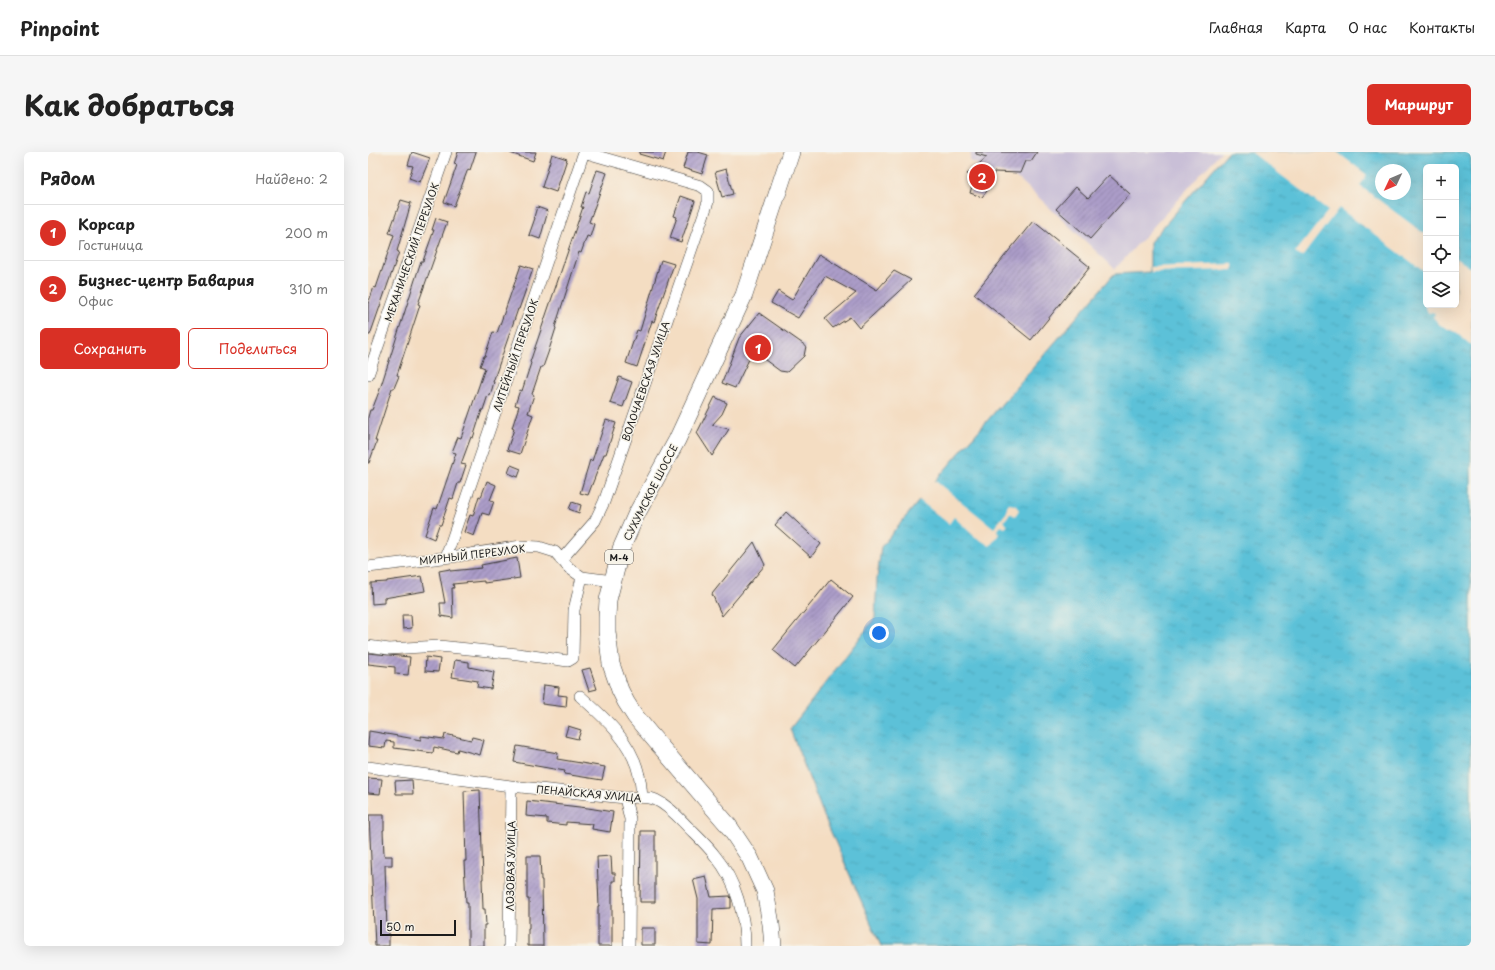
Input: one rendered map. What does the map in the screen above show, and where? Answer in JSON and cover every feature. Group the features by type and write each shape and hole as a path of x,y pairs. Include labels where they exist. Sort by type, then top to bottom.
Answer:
{"highway":[{"name":"СУХУМСКОЕ ШОССЕ","path":"773,946 765,891 750,858 728,825 635,716 620,690 611,664 607,632 608,600 621,549 636,514 677,440 744,295 791,152"}],"street":[{"name":"МЕХАНИЧЕСКИЙ ПЕРЕУЛОК","path":"368,375 446,152"},
{"name":"ЛИТЕЙНЫЙ ПЕРЕУЛОК","path":"446,557 584,152 702,186 708,191"},
{"name":"ВОЛОЧАЕВСКАЯ УЛИЦА","path":"561,560 595,521 604,502 708,202 708,191"},
{"name":"МИРНЫЙ ПЕРЕУЛОК","path":"368,567 521,546 539,547 554,552 569,568 582,577 613,581"},
{"path":"368,646 389,649 439,646 568,661 573,658 574,610 582,577"},
{"path":"580,696 607,720 623,740 635,763 639,775 642,797"},
{"name":"ПЕНАЙСКАЯ УЛИЦА","path":"368,767 511,786 625,798 642,797 655,800 670,810 717,857 737,894 742,916 745,946"},
{"name":"ЛОЗОВАЯ УЛИЦА","path":"509,946 511,786"},
{"path":"625,798 630,819 629,946"}],"shaded area":[{"path":"971,152 1221,152 1115,269 1020,180 970,161"}],"water":[{"path":"1228,152 1471,152 1471,946 881,946 824,816 790,729 875,618 877,579 881,547 936,480 1114,274 1150,272 1150,242"}],"pier":[{"path":"1251,152 1337,152 1367,175 1360,186 1375,197 1375,200 1379,200 1423,233 1423,271 1339,208 1302,257 1295,253 1328,211"},
{"path":"1459,260 1471,268 1471,345 1455,332 1440,325 1433,317 1435,314 1433,312 1428,313 1425,308 1459,308"},
{"path":"1233,264 1233,270 1151,272 1150,267"},
{"path":"934,480 994,528 1007,512 1007,507 1009,504 1015,505 1019,510 1015,516 1010,513 1004,521 1008,525 1005,528 1001,526 997,531 999,534 990,546 974,536 954,517 949,524 918,499"}],"building":[{"path":"412,152 430,158 420,182 409,178 413,166 408,165"},
{"path":"458,152 476,152 470,170 468,169 454,206 444,202 457,165 454,164"},
{"path":"536,152 533,161 510,153"},
{"path":"640,152 666,152 663,161 639,154"},
{"path":"688,152 698,152 708,155 702,174 683,168"},
{"path":"976,152 1037,152 1031,161 1025,161 1020,173 994,172 991,186 982,197 970,193 974,179 967,174 987,157 976,154"},
{"path":"552,154 567,159 556,192 542,187"},
{"path":"726,169 733,194 722,197 715,172"},
{"path":"597,170 607,173 589,222 594,224 590,237 587,236 581,253 579,252 548,353 543,367 541,367 532,394 534,395 528,413 533,415 520,454 507,450 514,429 512,428 519,406 515,405 520,390 522,391 531,363 530,362 583,207 581,207 586,192 589,193"},
{"path":"1109,175 1130,194 1090,239 1056,209 1076,187 1088,198"},
{"path":"681,196 695,201 681,242 670,238 677,217 674,216"},
{"path":"401,200 411,203 397,251 399,252 370,335 368,335 368,304 374,287 376,288 394,235 389,233"},
{"path":"537,207 548,211 540,239 529,235"},
{"path":"436,218 447,222 418,304 420,305 397,375 399,376 394,388 392,388 375,441 377,441 368,463 368,417 380,389 421,261 423,261 434,230 432,230"},
{"path":"1033,221 1090,267 1031,340 974,294"},
{"path":"819,254 877,290 894,271 911,280 859,328 850,317 833,328 825,319 856,293 825,276 798,318 771,303 778,291 792,300"},
{"path":"661,260 674,264 654,322 652,321 637,367 626,363 637,330 640,331"},
{"path":"521,265 533,269 493,382 490,396 488,395 473,438 471,437 461,464 466,465 460,483 458,483 453,499 450,498 441,525 439,525 434,539 425,535 434,508 437,509 456,453 452,452 458,437 461,438 485,368 480,366 493,332 497,333"},
{"path":"759,313 806,346 804,356 787,372 780,371 753,351 735,388 722,383 739,338"},
{"path":"619,377 632,382 623,407 610,403"},
{"path":"715,397 727,403 722,414 712,425 729,429 712,456 697,433"},
{"path":"606,420 616,423 606,454 604,454 588,495 580,493 590,460 592,461"},
{"path":"511,465 521,469 518,477 508,473"},
{"path":"487,481 496,485 490,500 494,501 489,515 482,513 474,536 464,532 470,515 473,516 479,496 481,497"},
{"path":"572,502 581,505 579,513 569,509"},
{"path":"786,512 821,544 811,557 775,525"},
{"path":"754,542 765,565 722,616 712,594"},
{"path":"517,558 520,578 484,583 484,581 453,584 453,618 441,616 440,603 445,603 439,571 450,569 450,571 482,568 481,565"},
{"path":"422,576 425,591 384,598 384,603 372,604 371,583"},
{"path":"831,579 853,597 795,668 773,650"},
{"path":"402,615 411,615 412,628 403,629"},
{"path":"368,653 410,657 408,675 395,674 395,667 368,664"},
{"path":"426,657 440,659 438,672 425,671"},
{"path":"455,660 469,662 469,667 494,672 491,689 477,687 478,681 452,677"},
{"path":"590,668 597,689 589,691 582,670"},
{"path":"544,685 559,687 558,695 567,696 566,707 542,704"},
{"path":"568,726 581,730 578,739 565,736"},
{"path":"369,731 421,740 421,736 444,739 445,734 471,740 472,737 484,740 480,755 458,749 457,752 434,747 433,753 394,748 394,742 386,741 385,748 368,746"},
{"path":"517,746 558,753 557,759 605,767 602,780 564,774 565,771 514,762"},
{"path":"368,778 382,779 380,794 368,793"},
{"path":"412,780 413,794 396,794 395,781"},
{"path":"480,790 483,909 485,909 486,925 484,925 484,946 468,946 468,903 466,903 464,861 466,861 464,791"},
{"path":"527,801 613,812 610,832 592,829 593,824 566,822 566,825 547,823 547,818 526,816"},
{"path":"369,815 384,815 384,856 392,856 392,865 385,865 387,932 389,932 389,946 375,946"},
{"path":"641,831 655,831 655,902 640,902"},
{"path":"527,856 540,856 543,946 528,946 529,899 527,899"},
{"path":"611,856 612,873 615,873 615,881 612,881 612,946 598,946 599,906 597,857"},
{"path":"706,876 711,897 730,896 731,899 731,908 713,909 712,945 698,944 698,899 693,879"},
{"path":"641,928 655,928 655,945 641,945"}],"place":[{"name":"Бизнес-центр Бавария","path":"982,177"},
{"name":"Корсар","path":"758,348"}]}
